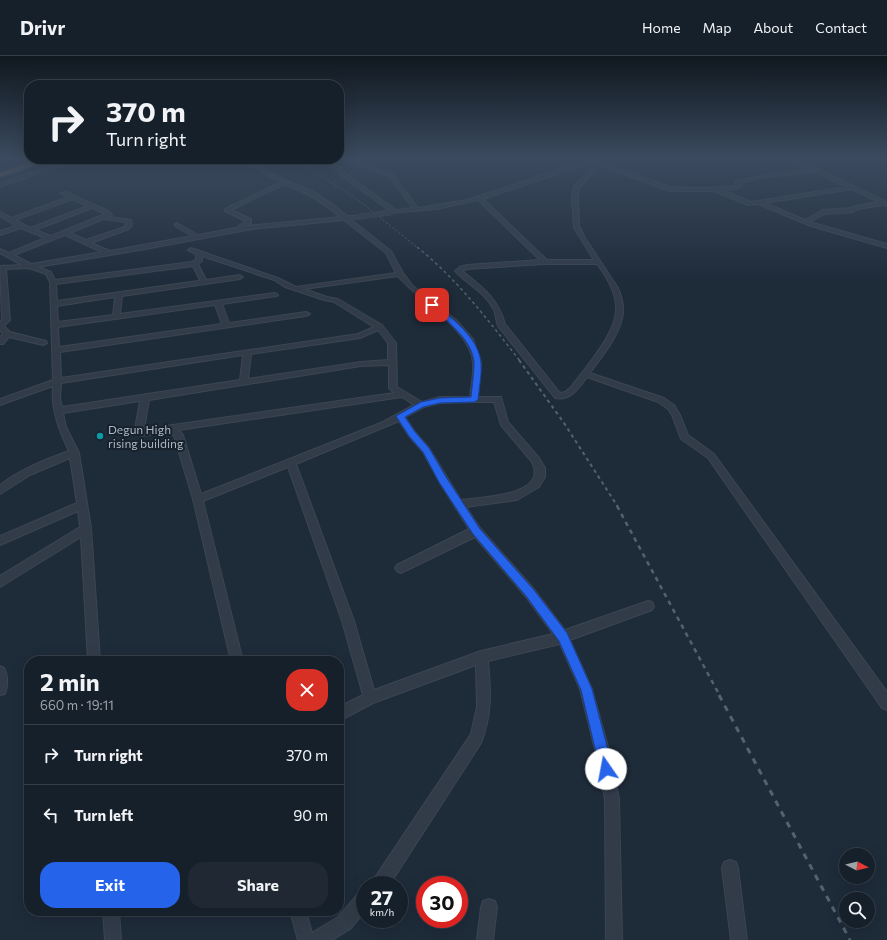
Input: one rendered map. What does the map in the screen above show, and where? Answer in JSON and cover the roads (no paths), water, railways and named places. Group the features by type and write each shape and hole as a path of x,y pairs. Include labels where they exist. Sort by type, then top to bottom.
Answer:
{"street":[{"path":"10,220 64,200"},
{"path":"9,255 104,218 109,214 80,200"},
{"path":"237,230 249,220 227,210 247,200"},
{"path":"323,200 390,252 400,274 411,288 453,322 470,341 477,362 474,400"},
{"path":"378,200 393,212"},
{"path":"410,200 416,209"},
{"path":"43,343 7,334 0,326 6,320 2,268 30,266 237,230 358,217 455,204 470,200"},
{"path":"481,200 545,262"},
{"path":"575,200 576,226 588,248 599,262 616,290 620,312 614,328 574,389 568,394 558,396 501,324 498,312 493,303 482,291 458,271 467,267 545,262 599,262"},
{"path":"738,200 747,204 774,200"},
{"path":"759,203 805,222 887,246"},
{"path":"805,222 823,212 853,210 856,208 886,203"},
{"path":"30,230 92,206"},
{"path":"0,214 21,226 52,238"},
{"path":"86,242 127,228 129,225 129,221 104,218"},
{"path":"178,225 197,237"},
{"path":"0,233 21,226"},
{"path":"66,233 110,253"},
{"path":"53,282 195,263 199,261 199,253 191,250 180,240"},
{"path":"191,250 276,279 287,286 336,300 360,314 379,327 392,343 393,388 421,405"},
{"path":"0,251 30,266 49,273 53,282 57,381 56,399 62,427 74,453 86,528 94,656"},
{"path":"195,263 203,280 201,282"},
{"path":"295,288 400,274"},
{"path":"54,304 240,277"},
{"path":"116,317 119,295"},
{"path":"55,325 275,296"},
{"path":"218,303 226,326"},
{"path":"56,350 306,314"},
{"path":"0,402 57,381 360,336 379,327"},
{"path":"0,342 7,334"},
{"path":"244,382 247,352"},
{"path":"58,411 361,364 392,362"},
{"path":"585,374 661,400 671,407 676,415 684,437 711,456 887,703"},
{"path":"145,397 139,429 142,432 149,433 166,429 403,394"},
{"path":"198,499 386,424 421,405 440,400 498,399 504,423 536,460 540,468 540,477 536,484 513,497 458,504"},
{"path":"400,416 412,434 426,450 476,532 530,593 563,637 586,689 603,754 612,799 614,940"},
{"path":"166,429 174,431 178,435 198,499 236,656"},
{"path":"0,490 17,476 36,467 74,453"},
{"path":"291,463 348,621 370,698"},
{"path":"0,541 82,505"},
{"path":"0,582 86,528"},
{"path":"401,568 476,532"},
{"path":"344,711 370,698 481,656 563,637 648,606"},
{"path":"385,876 479,730 485,707 481,656"},
{"path":"0,672 0,689"},
{"path":"730,868 739,940"},
{"path":"485,940 489,907"},
{"path":"317,940 344,923 356,909"},
{"path":"111,916 113,940"},
{"path":"299,916 306,940"}],"railway":[{"path":"359,200 418,248"},
{"path":"417,247 432,259 459,286 520,361"},
{"path":"519,360 564,423 618,507"},
{"path":"617,506 720,696"},
{"path":"719,695 850,940"}],"place":[{"name":"Degun High rising building","path":"100,436"}]}
